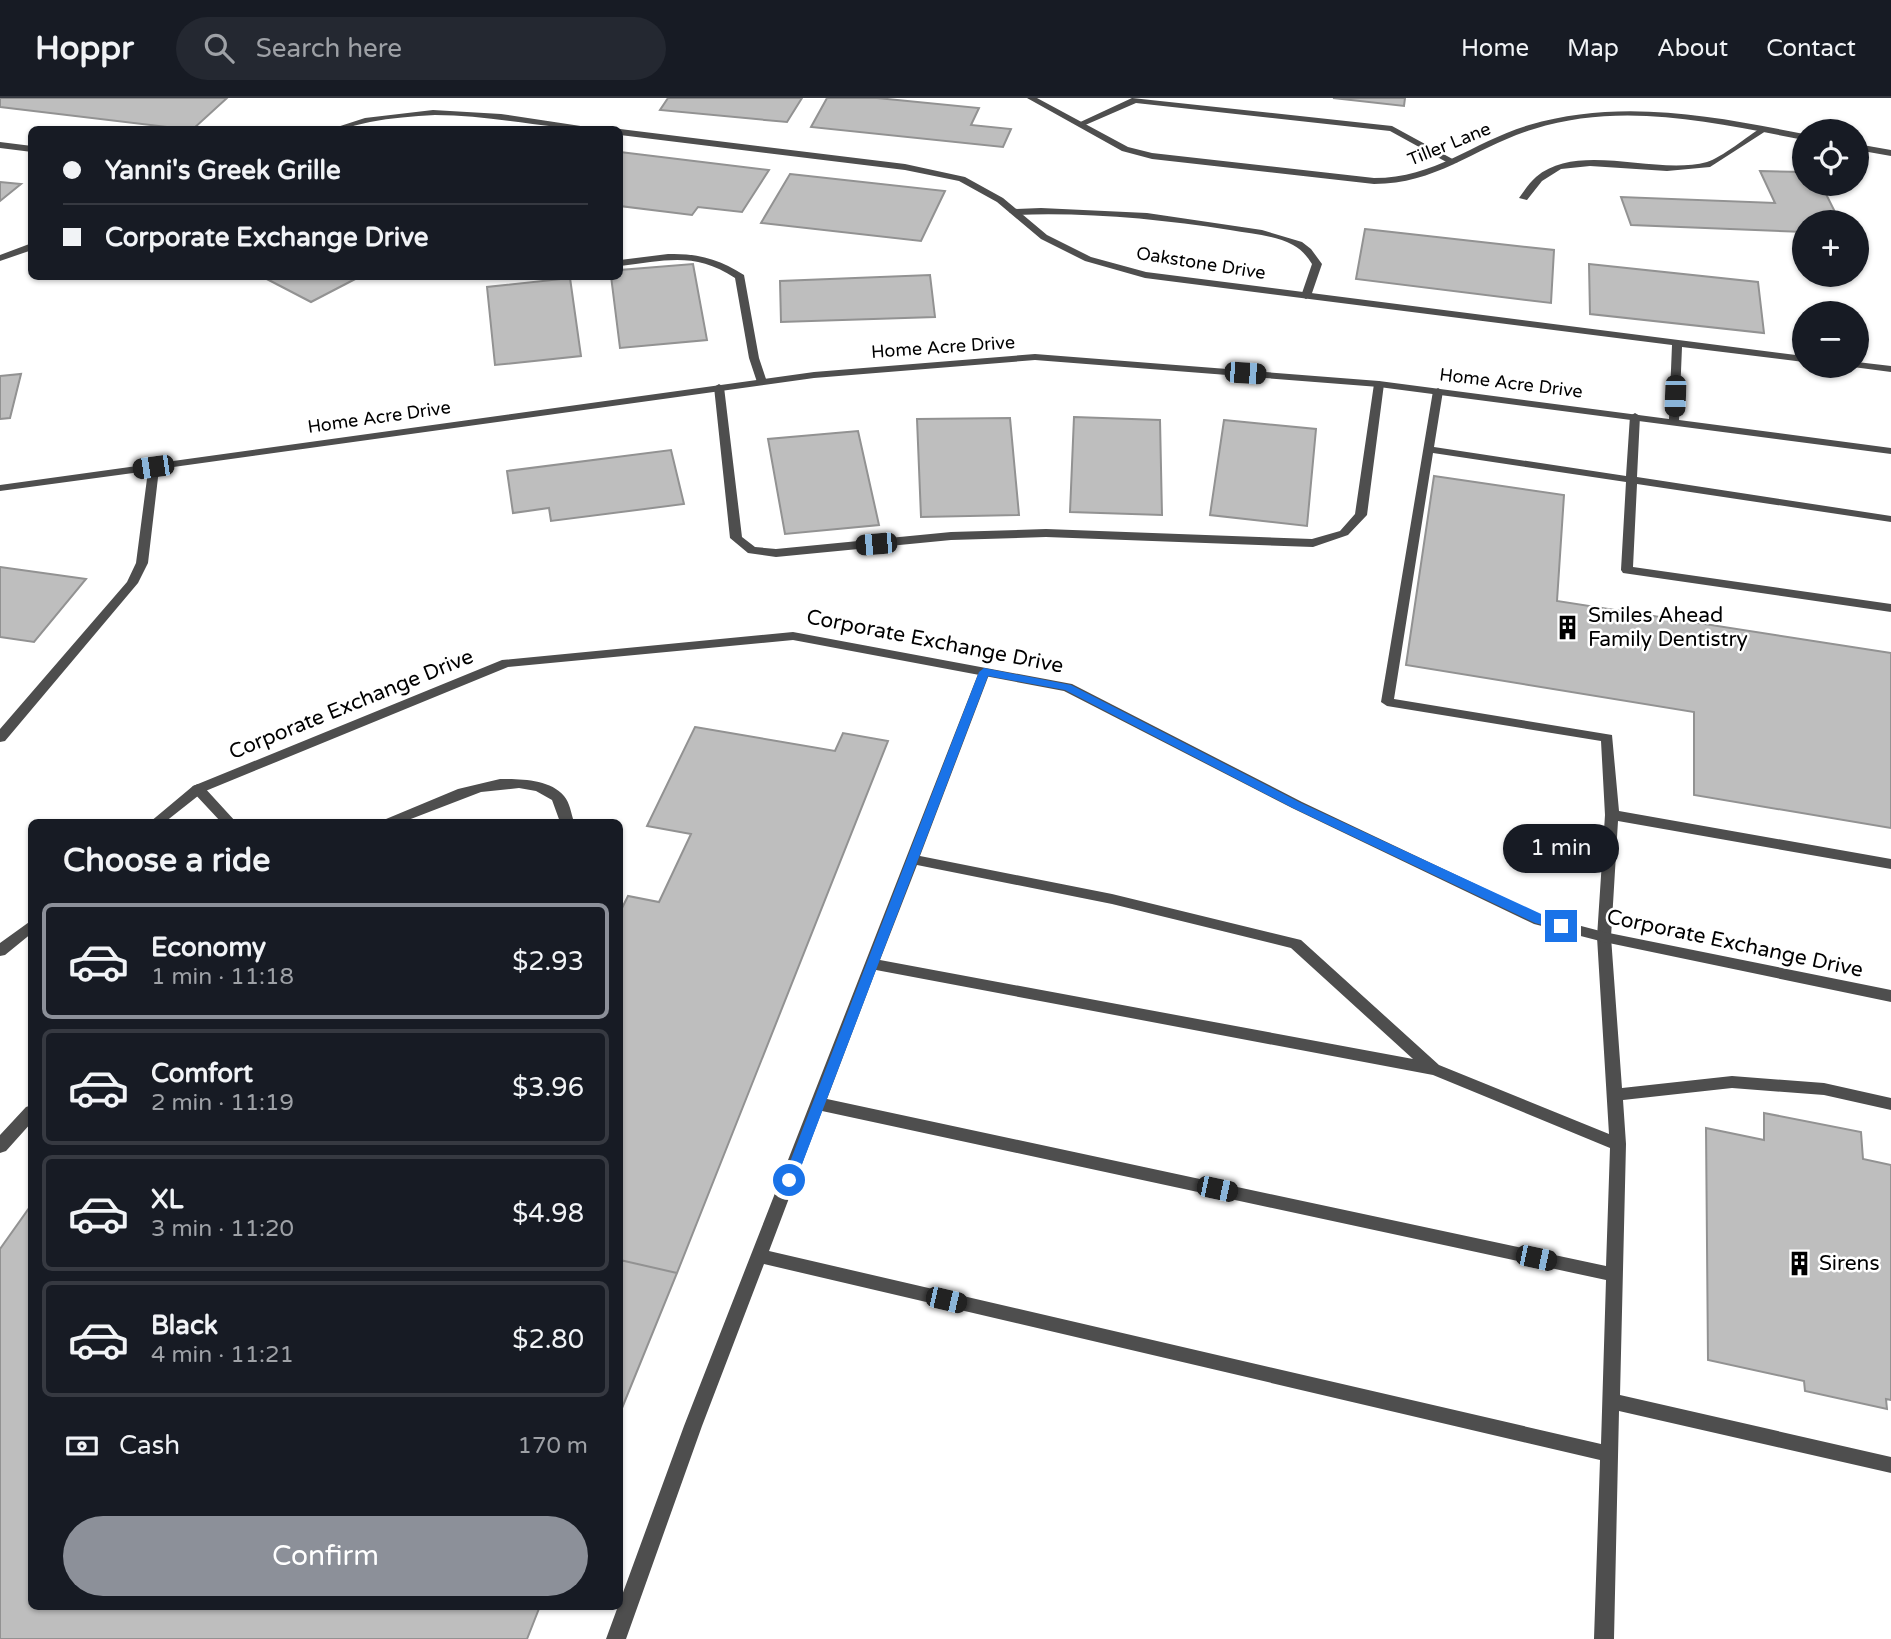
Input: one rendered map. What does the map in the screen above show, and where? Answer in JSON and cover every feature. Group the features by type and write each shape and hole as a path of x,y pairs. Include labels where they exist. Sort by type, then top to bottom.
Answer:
{"street":[{"name":"Tiller Lane","path":"1031,98 1125,149 1152,156 1374,181 1404,180 1453,162 1531,127 1595,110 1658,111 1792,135"},
{"path":"1080,124 1135,100 1392,129 1453,162"},
{"path":"346,126 395,112 450,110 559,126"},
{"path":"1524,198 1539,179 1559,167 1590,163 1667,168 1710,164 1765,129"},
{"name":"Oakstone Drive","path":"623,132 928,172 962,179 1000,200 1044,237 1088,259 1145,275 1792,358"},
{"path":"0,145 28,148"},
{"path":"1869,149 1891,153"},
{"path":"1014,212 1096,210 1199,222 1278,236 1298,244 1311,254 1317,264 1306,296"},
{"path":"0,258 28,248"},
{"path":"623,263 687,255 720,262 740,277 754,358 762,382"},
{"path":"1674,421 1677,344"},
{"name":"Home Acre Drive","path":"0,488 719,387 814,375 1035,357 1379,384 1674,421 1891,452"},
{"path":"1869,366 1891,369"},
{"path":"719,387 736,538 752,550 776,553 951,536 1046,533 1313,543 1344,533 1361,515 1379,384"},
{"path":"1438,391 1387,702 1607,738 1612,815 1604,937 1618,1144 1604,1639"},
{"path":"1635,416 1627,570 1891,608"},
{"path":"1428,449 1891,519"},
{"path":"0,738 132,583 142,563 153,467"},
{"name":"Corporate Exchange Drive","path":"161,819 198,789 506,663 793,636 1068,687 1297,805 1539,920 1604,937 1891,996"},
{"path":"616,1639 693,1426 984,672"},
{"path":"398,819 470,790 494,784 525,784 546,790 561,800 566,819"},
{"path":"198,789 226,819"},
{"path":"1612,815 1891,864"},
{"path":"912,859 1112,900 1296,944 1434,1069"},
{"path":"0,951 28,928"},
{"path":"872,964 1434,1069 1618,1144"},
{"path":"1615,1095 1732,1083 1824,1089 1891,1104"},
{"path":"819,1104 1615,1275"},
{"path":"0,1146 28,1115"},
{"path":"760,1256 1609,1454"},
{"path":"1612,1401 1891,1465"}],"building":[{"path":"0,98 227,98 196,126 159,126 0,107"},
{"path":"668,98 802,98 787,122 660,110"},
{"path":"827,98 877,98 979,108 971,125 1011,129 1003,147 811,127"},
{"path":"1333,98 1405,98 1404,106"},
{"path":"623,152 769,170 742,212 698,207 692,215 623,206"},
{"path":"1760,171 1792,172 1792,196 1827,196 1834,210 1792,210 1792,232 1631,225 1621,197 1775,203"},
{"path":"790,174 945,191 921,241 761,223"},
{"path":"0,182 21,184 0,201"},
{"path":"1365,229 1554,250 1551,303 1356,279"},
{"path":"693,264 707,340 620,348 612,280 623,280 623,270"},
{"path":"1589,264 1758,282 1764,333 1590,314"},
{"path":"930,275 935,317 781,322 780,281"},
{"path":"269,280 353,280 311,302"},
{"path":"570,280 581,356 495,365 487,287"},
{"path":"21,374 10,418 0,419 0,376"},
{"path":"1074,417 1160,420 1162,515 1070,512"},
{"path":"1010,418 1019,515 921,517 917,419"},
{"path":"1224,420 1316,429 1307,526 1210,515"},
{"path":"858,431 879,525 785,534 768,439"},
{"path":"671,450 684,504 551,521 549,508 513,513 507,471"},
{"name":"Smiles Ahead Family Dentistry","path":"1434,476 1564,495 1557,601 1891,653 1891,828 1694,795 1694,712 1406,665"},
{"path":"0,567 86,579 34,642 0,637"},
{"path":"695,727 835,751 843,733 888,741 677,1273 623,1261 623,906 628,896 659,902 691,834 647,826"},
{"name":"Sirens","path":"1764,1113 1861,1132 1863,1159 1891,1165 1891,1400 1886,1399 1887,1409 1805,1391 1804,1381 1708,1360 1706,1128 1764,1140"},
{"path":"28,1210 28,1610 538,1610 527,1639 0,1639 0,1249"},
{"path":"623,1261 677,1273 623,1406"}],"place":[{"name":"Smiles Ahead Family Dentistry","path":"1568,627"},
{"name":"Sirens","path":"1799,1263"}],"route":[{"path":"789,1180 984,672 1068,687 1297,805 1539,920 1561,926"}]}
